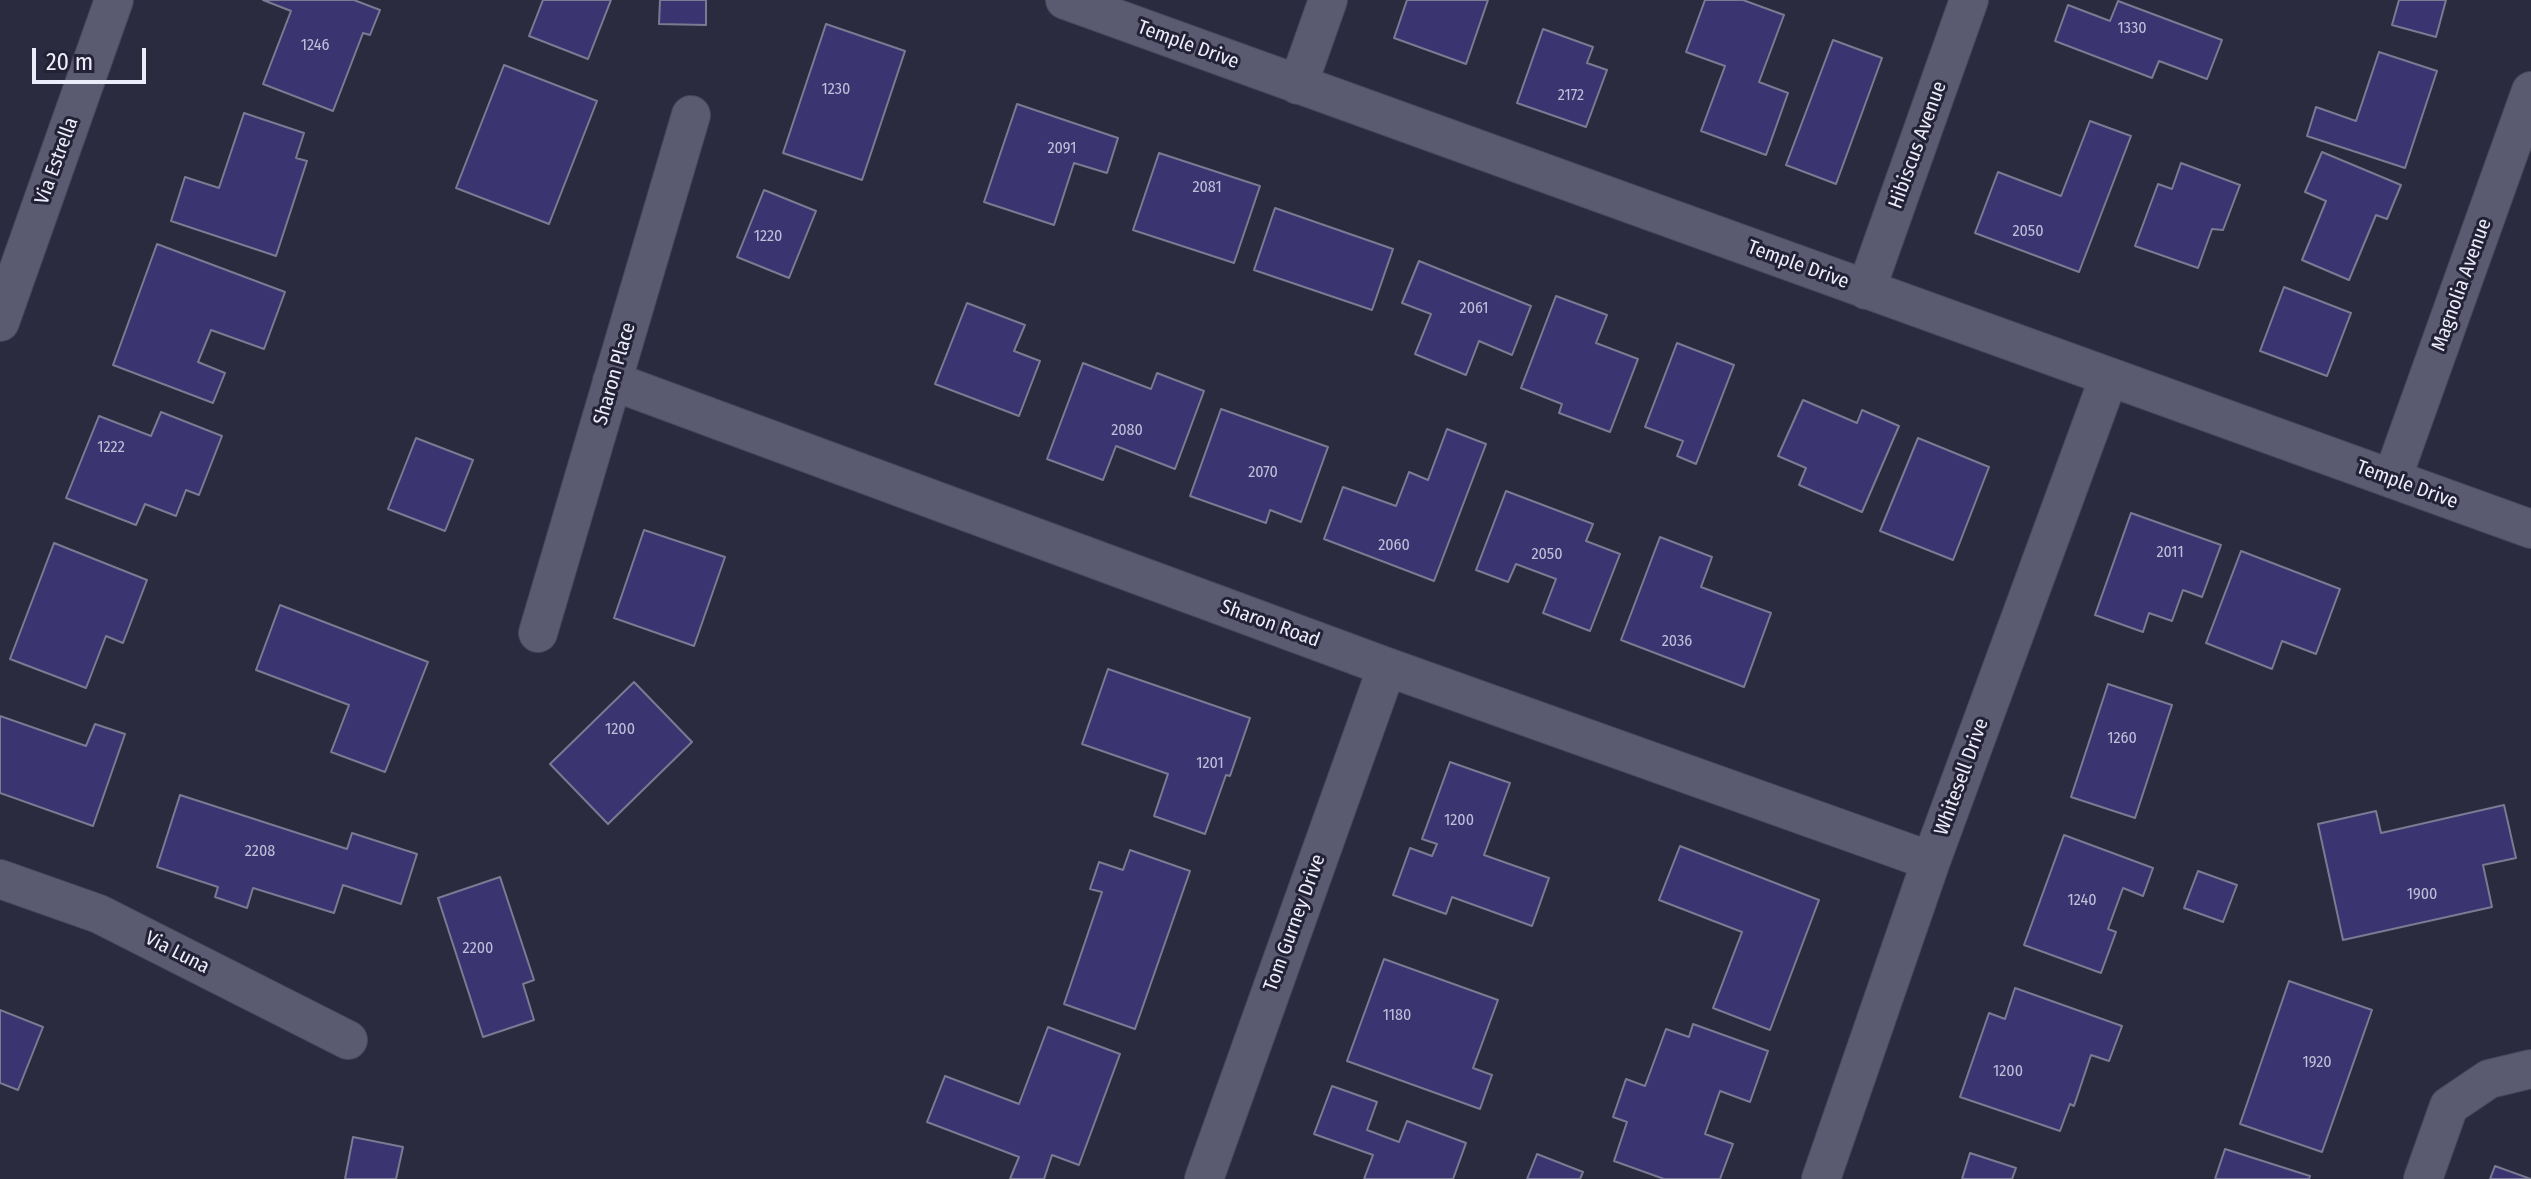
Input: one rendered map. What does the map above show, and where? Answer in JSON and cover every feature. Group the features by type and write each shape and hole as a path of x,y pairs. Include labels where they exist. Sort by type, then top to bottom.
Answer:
{"street":[{"name":"Via Estrella","path":"0,322 114,0"},
{"name":"Temple Drive","path":"1065,0 2531,529"},
{"path":"1298,85 1328,0"},
{"name":"Hibiscus Avenue","path":"1866,290 1969,0"},
{"name":"Magnolia Avenue","path":"2392,479 2531,91"},
{"name":"Sharon Place","path":"538,633 691,115"},
{"name":"Whitesell Drive","path":"1821,1179 1931,861 2109,377"},
{"name":"Sharon Road","path":"612,381 1387,667 1931,861"},
{"name":"Tom Gurney Drive","path":"1204,1179 1387,667"},
{"name":"Via Luna","path":"0,879 99,914 348,1040"},
{"path":"2423,1179 2449,1106 2489,1079 2531,1069"}],"building":[{"path":"263,0 354,0 380,10 370,35 363,33 333,111 263,84 291,11"},
{"path":"543,0 611,0 588,59 529,36"},
{"path":"660,0 706,0 706,25 659,24"},
{"path":"1407,0 1488,0 1466,64 1394,38"},
{"path":"1705,0 1743,0 1784,15 1759,82 1788,93 1766,155 1701,131 1725,66 1686,52"},
{"path":"2399,0 2446,0 2436,37 2392,25"},
{"path":"2118,1 2222,40 2207,79 2159,61 2152,78 2055,41 2068,5 2110,21"},
{"path":"826,24 905,51 862,180 783,153"},
{"path":"1543,29 1593,47 1587,63 1607,70 1586,127 1517,103"},
{"path":"1833,40 1882,58 1836,184 1786,165"},
{"path":"2379,52 2437,71 2405,168 2307,136 2316,107 2356,121"},
{"path":"504,65 597,101 549,224 456,188"},
{"path":"1017,104 1118,138 1107,173 1074,163 1054,225 984,202"},
{"path":"244,113 304,133 296,158 307,161 276,256 171,221 185,177 219,188"},
{"path":"2090,121 2131,136 2079,272 1975,233 1998,172 2061,196"},
{"path":"2322,152 2401,185 2387,219 2376,215 2349,280 2302,260 2326,201 2305,192"},
{"path":"1159,153 1260,186 1234,263 1133,230"},
{"path":"2181,163 2240,185 2223,230 2212,229 2198,268 2135,246 2158,184 2172,189"},
{"path":"764,190 816,211 789,278 737,257"},
{"path":"1275,208 1393,249 1372,310 1254,270"},
{"path":"157,244 285,292 264,349 211,330 198,362 225,373 213,403 113,365"},
{"path":"1419,261 1531,306 1512,355 1479,341 1466,375 1415,354 1431,314 1402,303"},
{"path":"2284,287 2351,313 2327,376 2260,351"},
{"path":"1556,296 1607,315 1596,343 1638,359 1610,432 1559,413 1562,404 1521,388"},
{"path":"967,303 1025,325 1014,351 1040,361 1019,416 935,384"},
{"path":"1677,343 1734,365 1696,464 1677,456 1683,441 1645,427"},
{"path":"1083,363 1151,389 1157,373 1204,391 1175,469 1116,446 1103,480 1047,459"},
{"path":"1803,400 1857,423 1862,410 1899,426 1862,512 1799,485 1806,468 1778,456"},
{"path":"1221,409 1328,447 1301,522 1270,510 1266,523 1190,496"},
{"path":"161,412 222,436 199,495 186,490 176,516 145,504 136,525 66,498 99,416 151,436"},
{"path":"1447,429 1486,444 1434,581 1324,539 1343,487 1396,506 1409,472 1428,480"},
{"path":"416,438 473,460 445,531 388,509"},
{"path":"1918,438 1989,467 1953,560 1880,531"},
{"path":"1506,491 1593,524 1586,541 1620,554 1590,631 1543,613 1556,579 1516,564 1508,582 1476,570"},
{"path":"2131,513 2221,545 2202,597 2183,590 2172,621 2149,613 2143,632 2095,615"},
{"path":"644,530 725,557 694,646 614,618"},
{"path":"1660,537 1712,557 1701,587 1771,613 1744,687 1621,640"},
{"path":"54,543 147,580 123,643 106,636 86,688 10,659"},
{"path":"2241,551 2340,589 2316,654 2282,641 2272,669 2206,643"},
{"path":"280,605 428,662 385,772 331,752 349,705 256,670"},
{"path":"1108,669 1250,718 1205,834 1154,816 1168,774 1082,744"},
{"path":"634,682 692,742 608,824 550,764"},
{"path":"2108,684 2172,705 2135,818 2071,797"},
{"path":"0,716 86,746 95,724 125,734 93,826 0,793"},
{"path":"1450,762 1510,783 1484,855 1549,878 1532,926 1452,897 1446,914 1393,895 1410,848 1432,856 1437,844 1422,839"},
{"path":"180,795 347,849 352,833 417,854 401,904 343,885 334,913 253,888 247,908 215,897 218,887 157,867"},
{"path":"2504,805 2516,858 2483,865 2492,907 2343,940 2318,824 2376,811 2381,833"},
{"path":"2064,835 2153,868 2143,896 2123,888 2108,929 2116,932 2101,973 2024,945"},
{"path":"1680,846 1819,900 1770,1030 1713,1008 1742,932 1659,900"},
{"path":"1130,850 1190,871 1135,1029 1064,1004 1102,892 1090,889 1099,862 1123,870"},
{"path":"2198,871 2237,885 2223,922 2184,908"},
{"path":"500,877 534,980 523,984 534,1020 483,1037 438,898"},
{"path":"1384,959 1498,1000 1473,1068 1492,1075 1480,1109 1347,1061"},
{"path":"2289,981 2372,1010 2322,1152 2240,1124"},
{"path":"2015,988 2122,1026 2109,1061 2091,1055 2074,1106 2070,1104 2060,1131 1960,1097 1989,1013 2005,1019"},
{"path":"0,1010 43,1027 18,1090 0,1083"},
{"path":"1693,1024 1768,1051 1750,1102 1720,1091 1705,1134 1733,1144 1720,1179 1664,1179 1614,1161 1627,1122 1613,1117 1626,1079 1645,1086 1666,1029 1689,1037"},
{"path":"1048,1027 1120,1054 1079,1165 1052,1155 1044,1179 1010,1179 1019,1157 927,1122 945,1076 1019,1104"},
{"path":"1332,1086 1377,1102 1367,1130 1399,1142 1407,1121 1466,1143 1453,1179 1364,1179 1373,1155 1314,1134"},
{"path":"353,1137 403,1147 396,1179 345,1179"},
{"path":"2225,1149 2310,1176 2309,1179 2215,1179"},
{"path":"1970,1153 2016,1168 2012,1179 1962,1179"},
{"path":"1537,1154 1583,1172 1580,1179 1527,1179"},
{"path":"2495,1166 2531,1179 2490,1179"}]}
